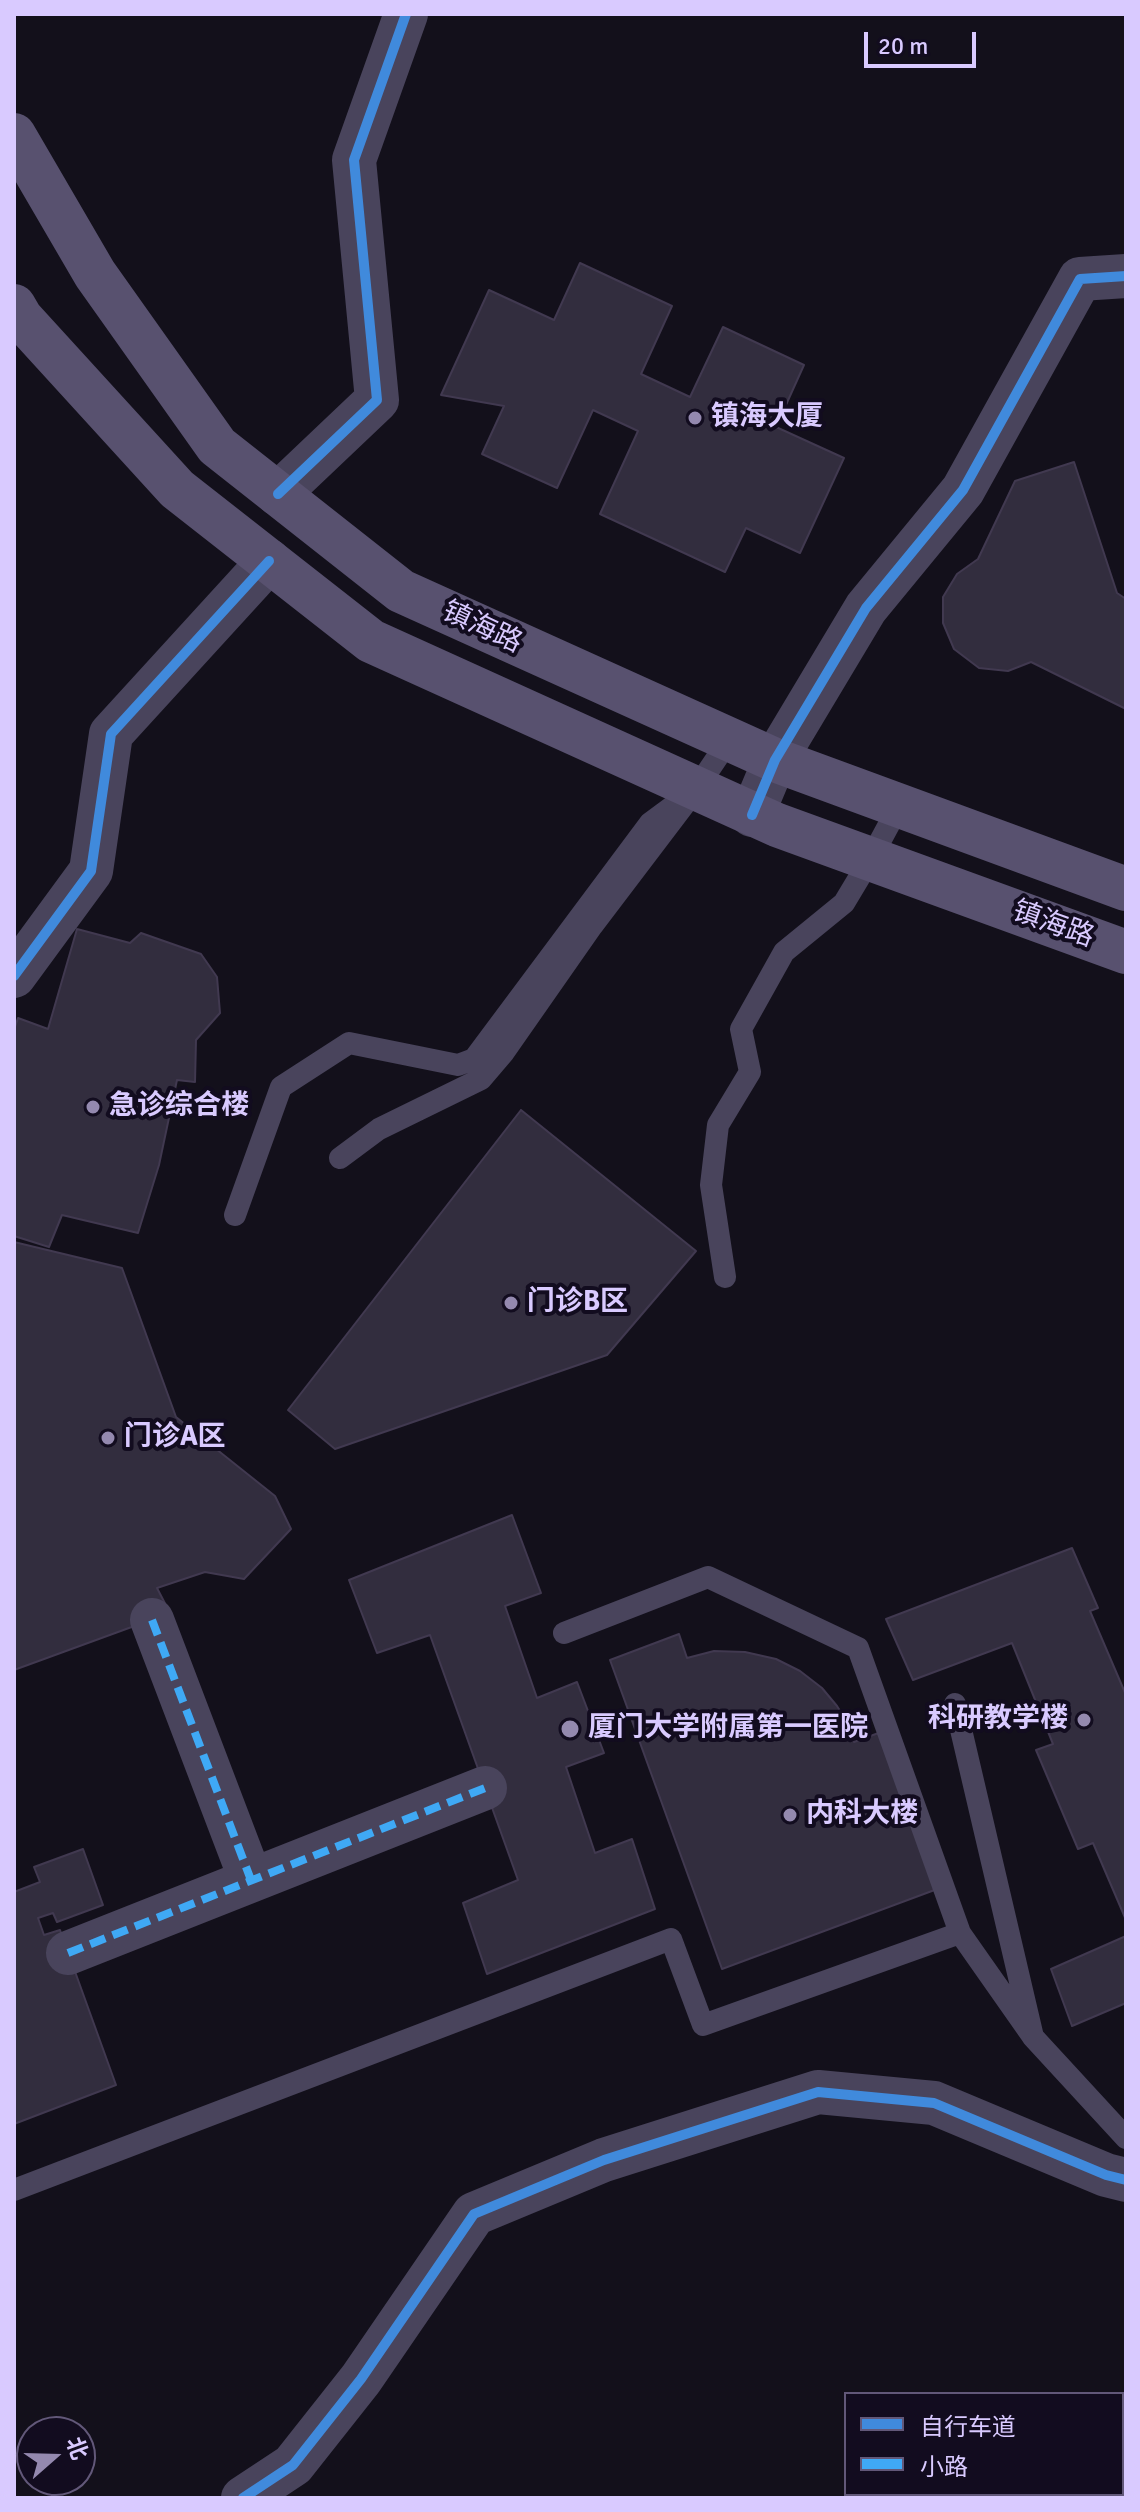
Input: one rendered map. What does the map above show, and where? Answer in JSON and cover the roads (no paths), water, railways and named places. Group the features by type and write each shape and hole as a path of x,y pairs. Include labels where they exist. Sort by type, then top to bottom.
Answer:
{"main road":[{"name":"镇海路","path":"14,135 95,274 217,446 401,591 775,760 1126,889"},
{"name":"镇海路","path":"14,306 21,318 177,489 371,641 752,815 1126,952"}],"street":[{"path":"278,494 377,400 354,160 406,14"},
{"path":"752,815 775,760 866,608 963,490 1080,279 1126,276"},
{"path":"14,976 91,871 111,734 269,561"},
{"path":"152,1620 251,1880"},
{"path":"68,1953 485,1788"},
{"path":"243,2498 293,2465 361,2379 474,2214 604,2160 818,2092 934,2103 1106,2175 1126,2180"}],"lane":[{"path":"340,1158 379,1129 481,1079 504,1052 729,740"},
{"path":"235,1215 281,1087 349,1043 458,1065 474,1059 650,823 696,789"},
{"path":"725,1277 711,1185 718,1125 750,1072 741,1029 784,952 844,903 899,806"},
{"path":"564,1633 708,1577 858,1648 960,1933 1033,2037 1126,2138"},
{"path":"955,1704 1033,2037"},
{"path":"14,2190 671,1939 703,2025 960,1933"}],"place":[{"name":"镇海大厦","path":"695,418"},
{"name":"急诊综合楼","path":"93,1107"},
{"name":"门诊B区","path":"511,1303"},
{"name":"门诊A区","path":"108,1438"},
{"name":"科研教学楼","path":"1084,1720"},
{"name":"厦门大学附属第一医院","path":"570,1729"},
{"name":"内科大楼","path":"790,1815"}]}
